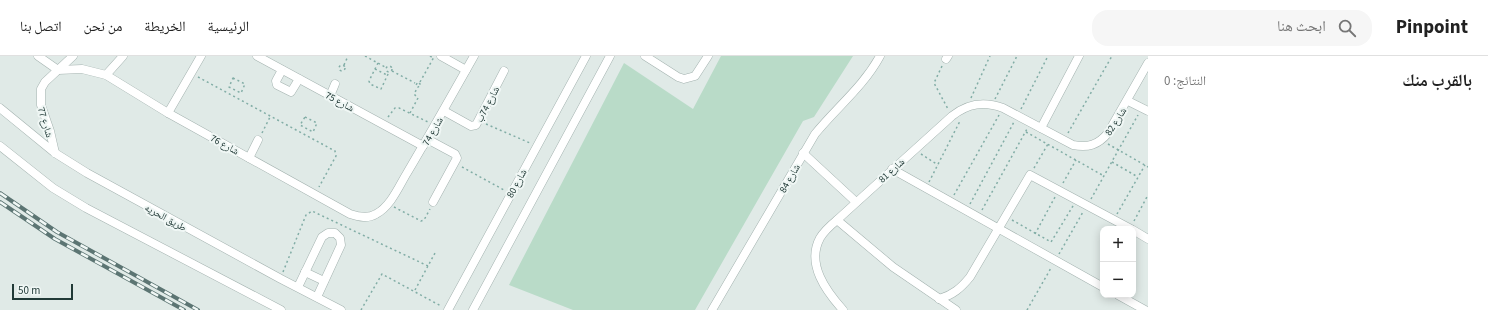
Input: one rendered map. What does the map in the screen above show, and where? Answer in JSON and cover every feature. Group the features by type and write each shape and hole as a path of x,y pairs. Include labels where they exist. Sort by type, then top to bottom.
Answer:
{"street":[{"path":"38,56 58,70"},
{"name":"شارع 77","path":"55,153 40,97 45,82 73,56"},
{"path":"106,75 123,56"},
{"path":"168,113 201,56"},
{"name":"شارع 75","path":"257,56 382,124 425,143 455,154 457,158 455,163"},
{"name":"شارع 74","path":"388,204 444,111 474,56"},
{"name":"شارع 80","path":"448,310 586,56"},
{"path":"473,310 610,56"},
{"path":"645,56 678,77 684,79 695,76 708,56"},
{"name":"شارع 84","path":"712,310 815,134 830,116 862,84 880,56"},
{"path":"1041,128 1079,56"},
{"path":"436,57 466,70"},
{"name":"شارع 82","path":"1041,128 1064,140 1083,147 1093,146 1108,134 1128,101 1148,63"},
{"name":"شارع 76","path":"58,70 82,69 106,75 168,113 359,217 368,217 377,214 388,204"},
{"path":"282,70 276,83 289,91 292,91 299,79"},
{"name":"شارع 74ب","path":"444,111 471,126 474,126 479,121 504,71"},
{"path":"330,96 335,84"},
{"path":"1128,101 1145,109"},
{"name":"شارع 81","path":"843,310 822,282 815,261 816,249 820,238 856,202 952,116 967,106 979,103 992,104 1018,115 1041,128"},
{"name":"طريق الحريه","path":"0,108 55,153 118,191 281,280 298,287 341,310"},
{"path":"250,158 258,140"},
{"path":"0,146 53,188 86,208 281,310"},
{"path":"803,153 856,202"},
{"path":"433,202 455,163"},
{"path":"892,169 1100,285"},
{"path":"939,299 949,296 964,285 1030,175 1125,226"},
{"path":"837,220 893,267 956,310"},
{"path":"1136,232 1148,239"},
{"path":"298,287 322,237 328,233 335,233 340,238 341,245 317,297"},
{"path":"305,272 324,281"},
{"path":"1122,298 1133,307 1145,310"}],"path":[{"path":"344,66 348,56"},
{"path":"366,56 387,68 391,67 392,71 416,83 418,87"},
{"path":"410,113 418,98 414,94 421,85 420,82 436,57 430,56"},
{"path":"967,106 990,56"},
{"path":"992,104 1017,56"},
{"path":"966,210 1018,115 1048,56"},
{"path":"1064,140 1112,56"},
{"path":"947,58 934,83 952,116"},
{"path":"378,63 369,82 374,87 382,89 387,75 392,71"},
{"path":"387,68 389,72"},
{"path":"375,69 387,75"},
{"path":"191,74 334,150 336,153 315,194"},
{"path":"232,78 245,84 241,93 233,90 228,87 232,78"},
{"path":"416,83 420,82"},
{"path":"231,95 233,90"},
{"path":"382,124 396,108 410,113 435,126"},
{"path":"950,202 1003,108"},
{"path":"1026,310 1088,205 1118,150 1145,109"},
{"path":"258,140 270,116"},
{"path":"304,117 317,122 312,132 305,129 300,125 304,117"},
{"path":"926,188 960,119"},
{"path":"479,121 537,146"},
{"path":"978,217 1031,122"},
{"path":"303,134 305,129"},
{"path":"1026,132 1104,176"},
{"path":"1030,175 1054,134"},
{"path":"1101,141 1148,167"},
{"path":"914,150 938,165"},
{"path":"1112,162 1138,177"},
{"path":"455,163 511,193"},
{"path":"1114,220 1145,165"},
{"path":"1132,226 1148,195"},
{"path":"1006,216 1051,242 1077,200"},
{"path":"388,204 421,221 424,220 433,202"},
{"path":"415,291 435,253"},
{"path":"361,310 381,274 448,310"}],"green space":[{"path":"721,56 853,56 814,117 803,121 695,310 573,310 509,285 624,63 693,109"}],"railway":[{"path":"0,193 57,232 198,310"},
{"path":"0,202 55,239 184,310"}]}
